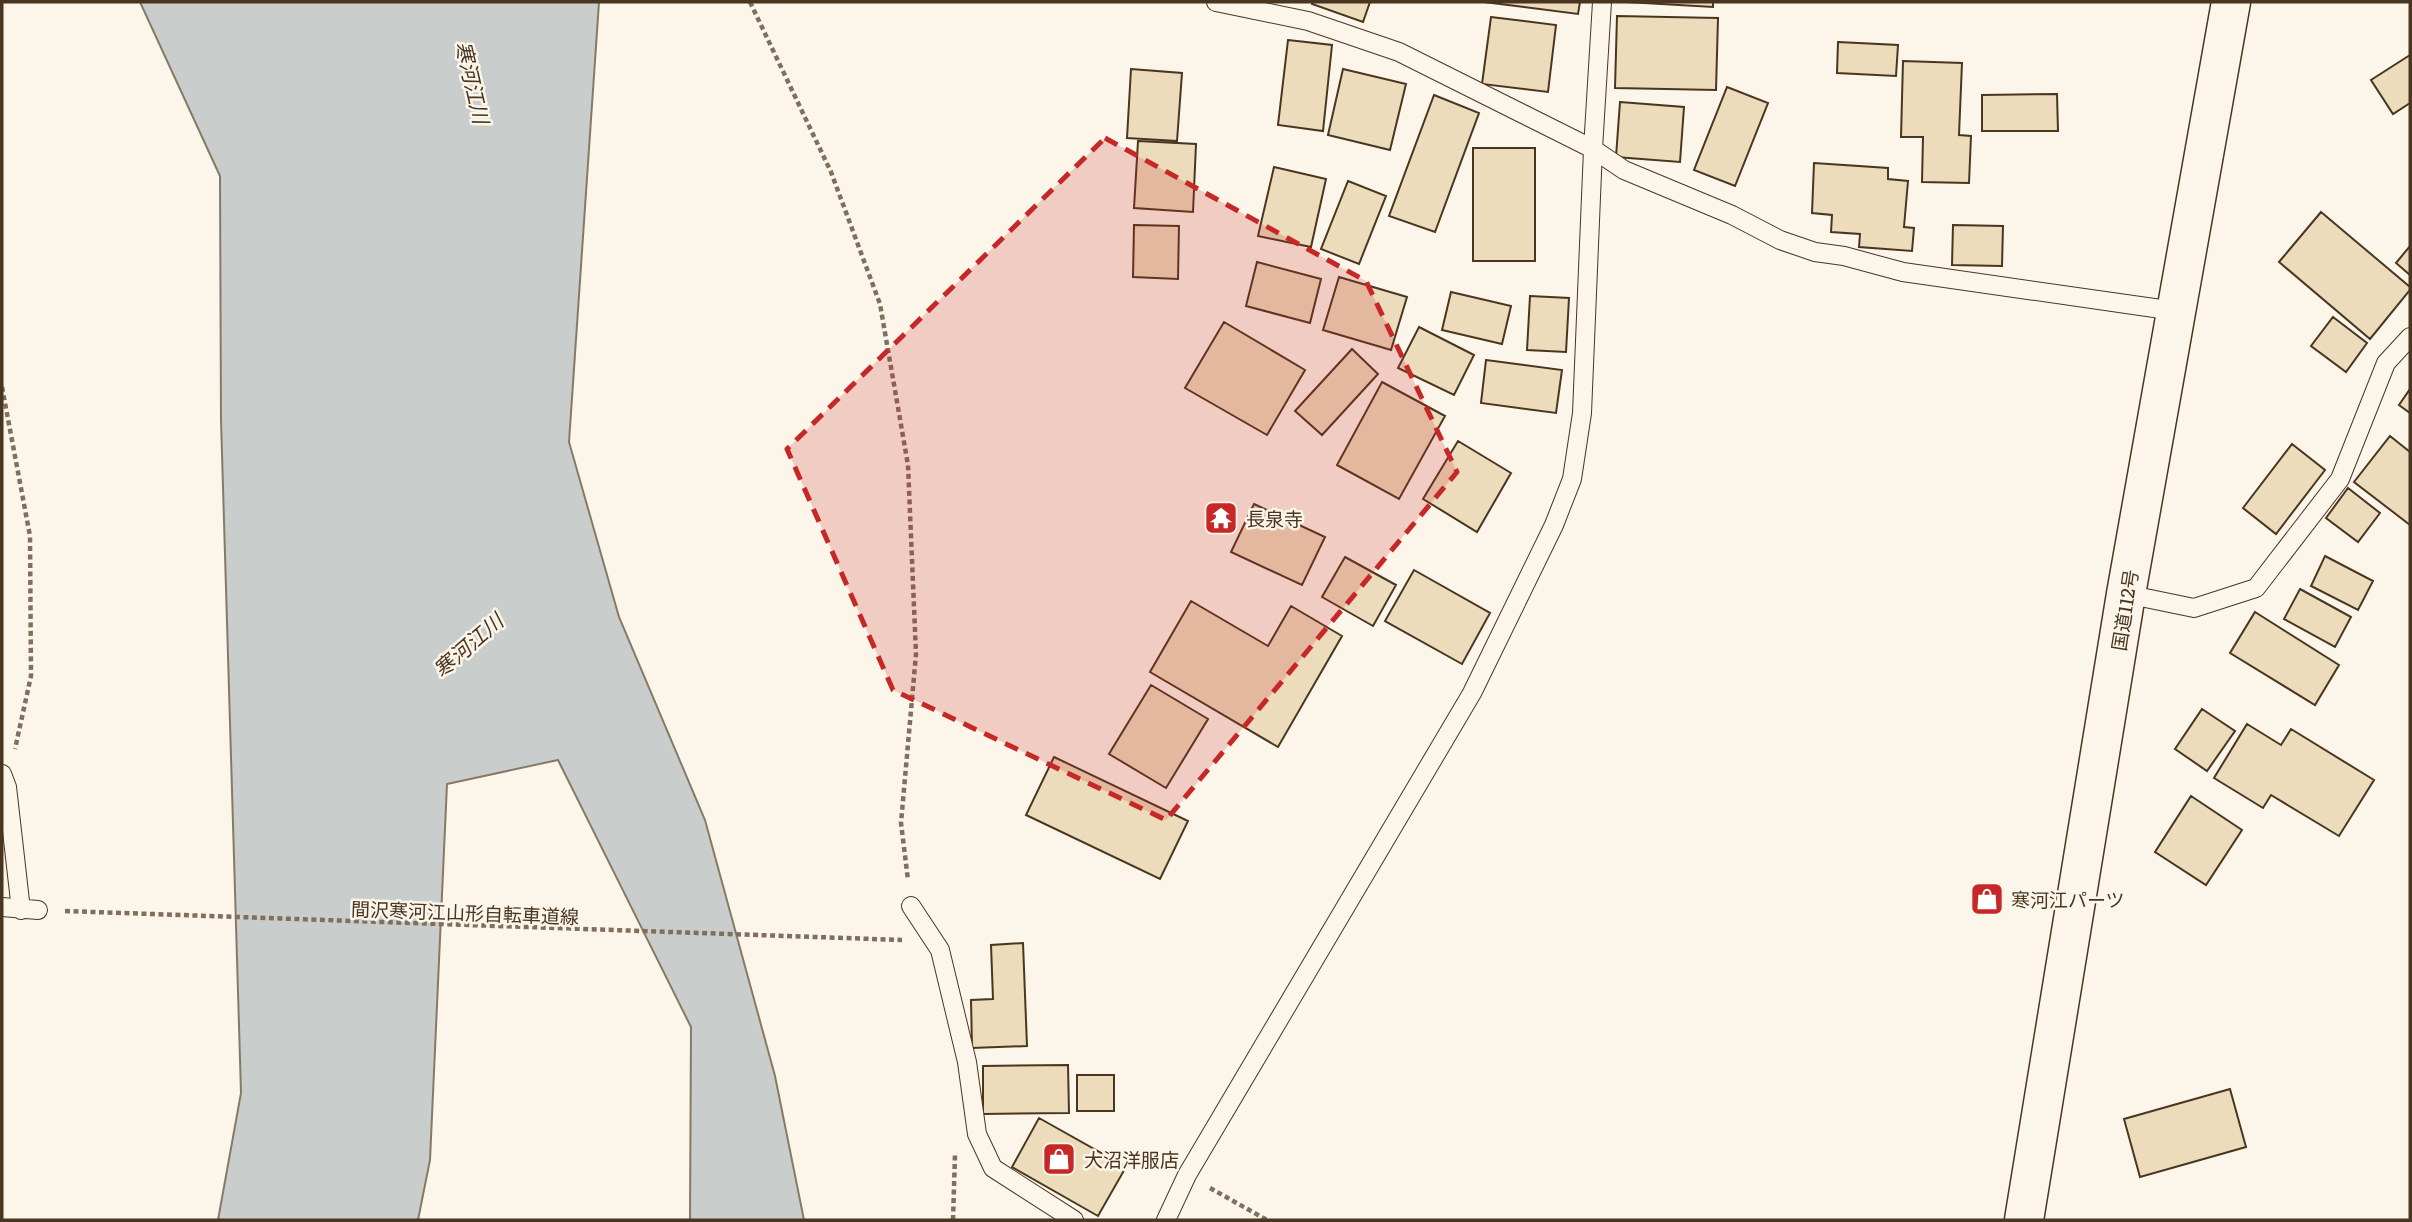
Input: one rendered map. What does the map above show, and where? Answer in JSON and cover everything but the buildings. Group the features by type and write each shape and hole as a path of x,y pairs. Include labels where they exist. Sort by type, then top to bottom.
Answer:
{"highway":[{"name":"国道112号","path":"2024,1220 2126,594 2231,2"}],"lane":[{"path":"1216,2 1308,21 1399,52 1593,149 1624,170 1732,215 1780,240 1815,252 1844,256 1903,272 2175,312"},
{"path":"1166,1220 1186,1175 1472,693 1555,525 1572,479 1582,413 1602,2"},
{"path":"2126,594 2194,608 2256,588 2340,479 2386,363 2410,337"},
{"path":"2,907 29,910 4,780"},
{"path":"911,906 940,950 967,1062 977,1134 993,1168 1074,1220"}],"path":[{"path":"750,2 831,172 880,304 908,465 916,654 901,823 911,906"},
{"path":"2,387 30,536 31,676 4,780"},
{"name":"間沢寒河江山形自転車道線","path":"29,910 892,941"},
{"path":"1186,1175 1267,1220"}],"highlighted area":[{"path":"1105,138 1366,281 1457,472 1166,820 893,690 787,449"}],"water":[{"name":"寒河江川","path":"140,2 599,2 569,442 619,617 705,820 775,1076 804,1220 690,1220 691,1027 558,760 447,784 430,1160 418,1220 218,1220 241,1093 221,420 220,176"}],"place":[{"name":"長泉寺","path":"1221,518"},
{"name":"寒河江パーツ","path":"1987,899"},
{"name":"大沼洋服店","path":"1059,1159"}]}
